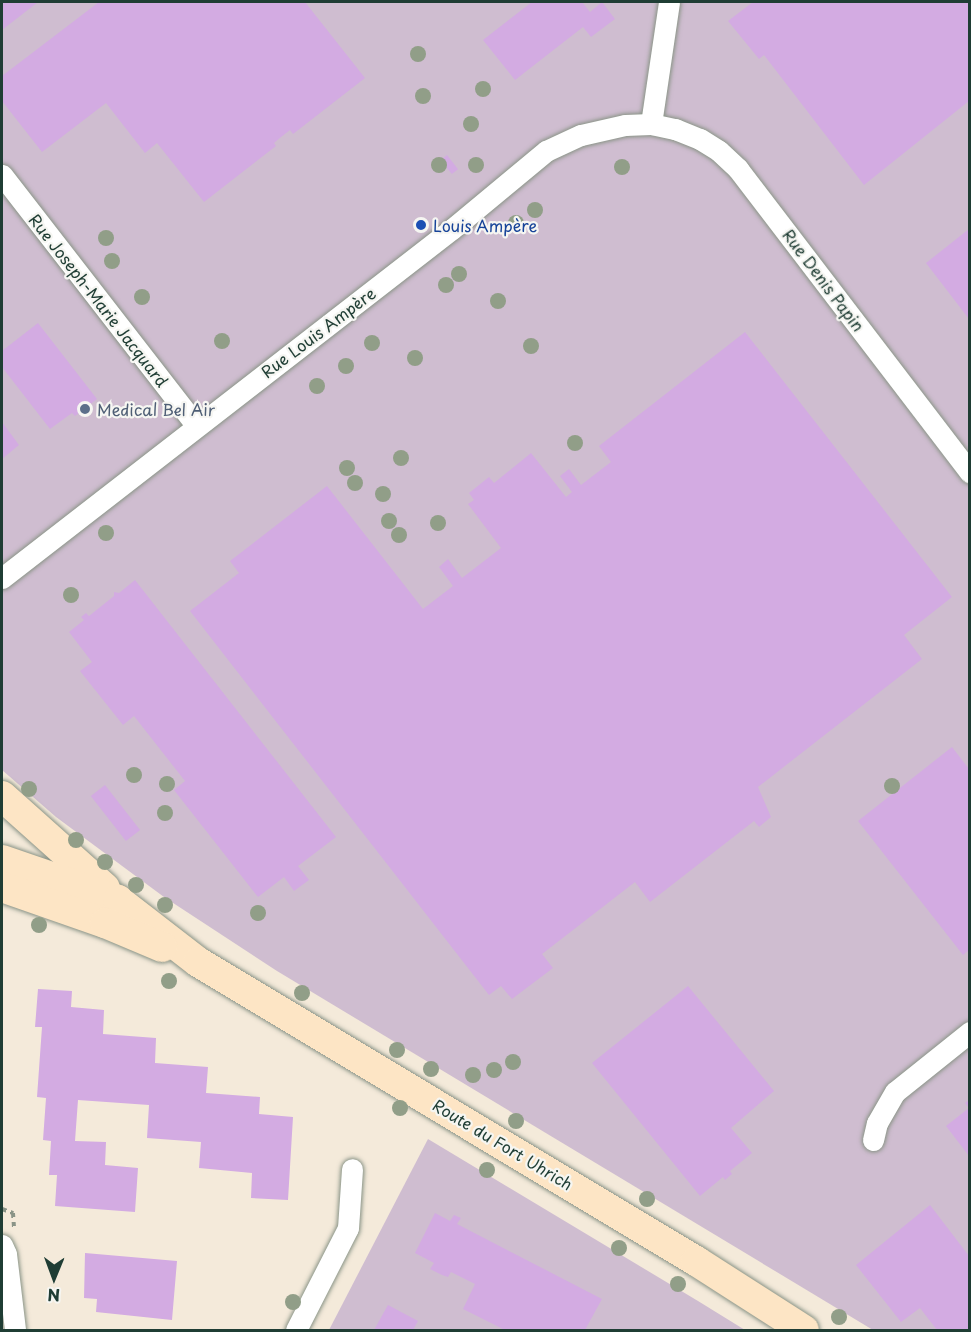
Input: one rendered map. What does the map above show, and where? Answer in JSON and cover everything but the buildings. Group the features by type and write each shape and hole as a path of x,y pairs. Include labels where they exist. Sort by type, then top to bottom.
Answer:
{"main road":[{"path":"2,796 118,900"},
{"name":"Route du Fort Uhrich","path":"2,860 118,900 198,962 696,1261 804,1330"},
{"name":"Route du Fort Uhrich","path":"4,890 105,923 198,962"}],"street":[{"path":"651,124 669,2"},
{"name":"Rue Louis Ampère","path":"2,578 196,425 443,236 546,151 603,128 651,124"},
{"name":"Rue Denis Papin","path":"651,124 675,129 700,139 719,151 738,169 969,472"},
{"name":"Rue Joseph-Marie Jacquard","path":"2,175 196,425"},
{"path":"873,1140 877,1123 895,1092 969,1032"},
{"path":"296,1330 348,1228 352,1169"},
{"path":"2,1245 6,1254 15,1330"}],"shaded area":[{"path":"2,2 969,2 969,1330 873,1330 277,971 164,897 56,817 2,770"},
{"path":"428,1139 698,1301 745,1330 329,1330"}],"place":[{"name":"Louis Ampère","path":"421,225"},
{"name":"Medical Bel Air","path":"85,409"}]}
